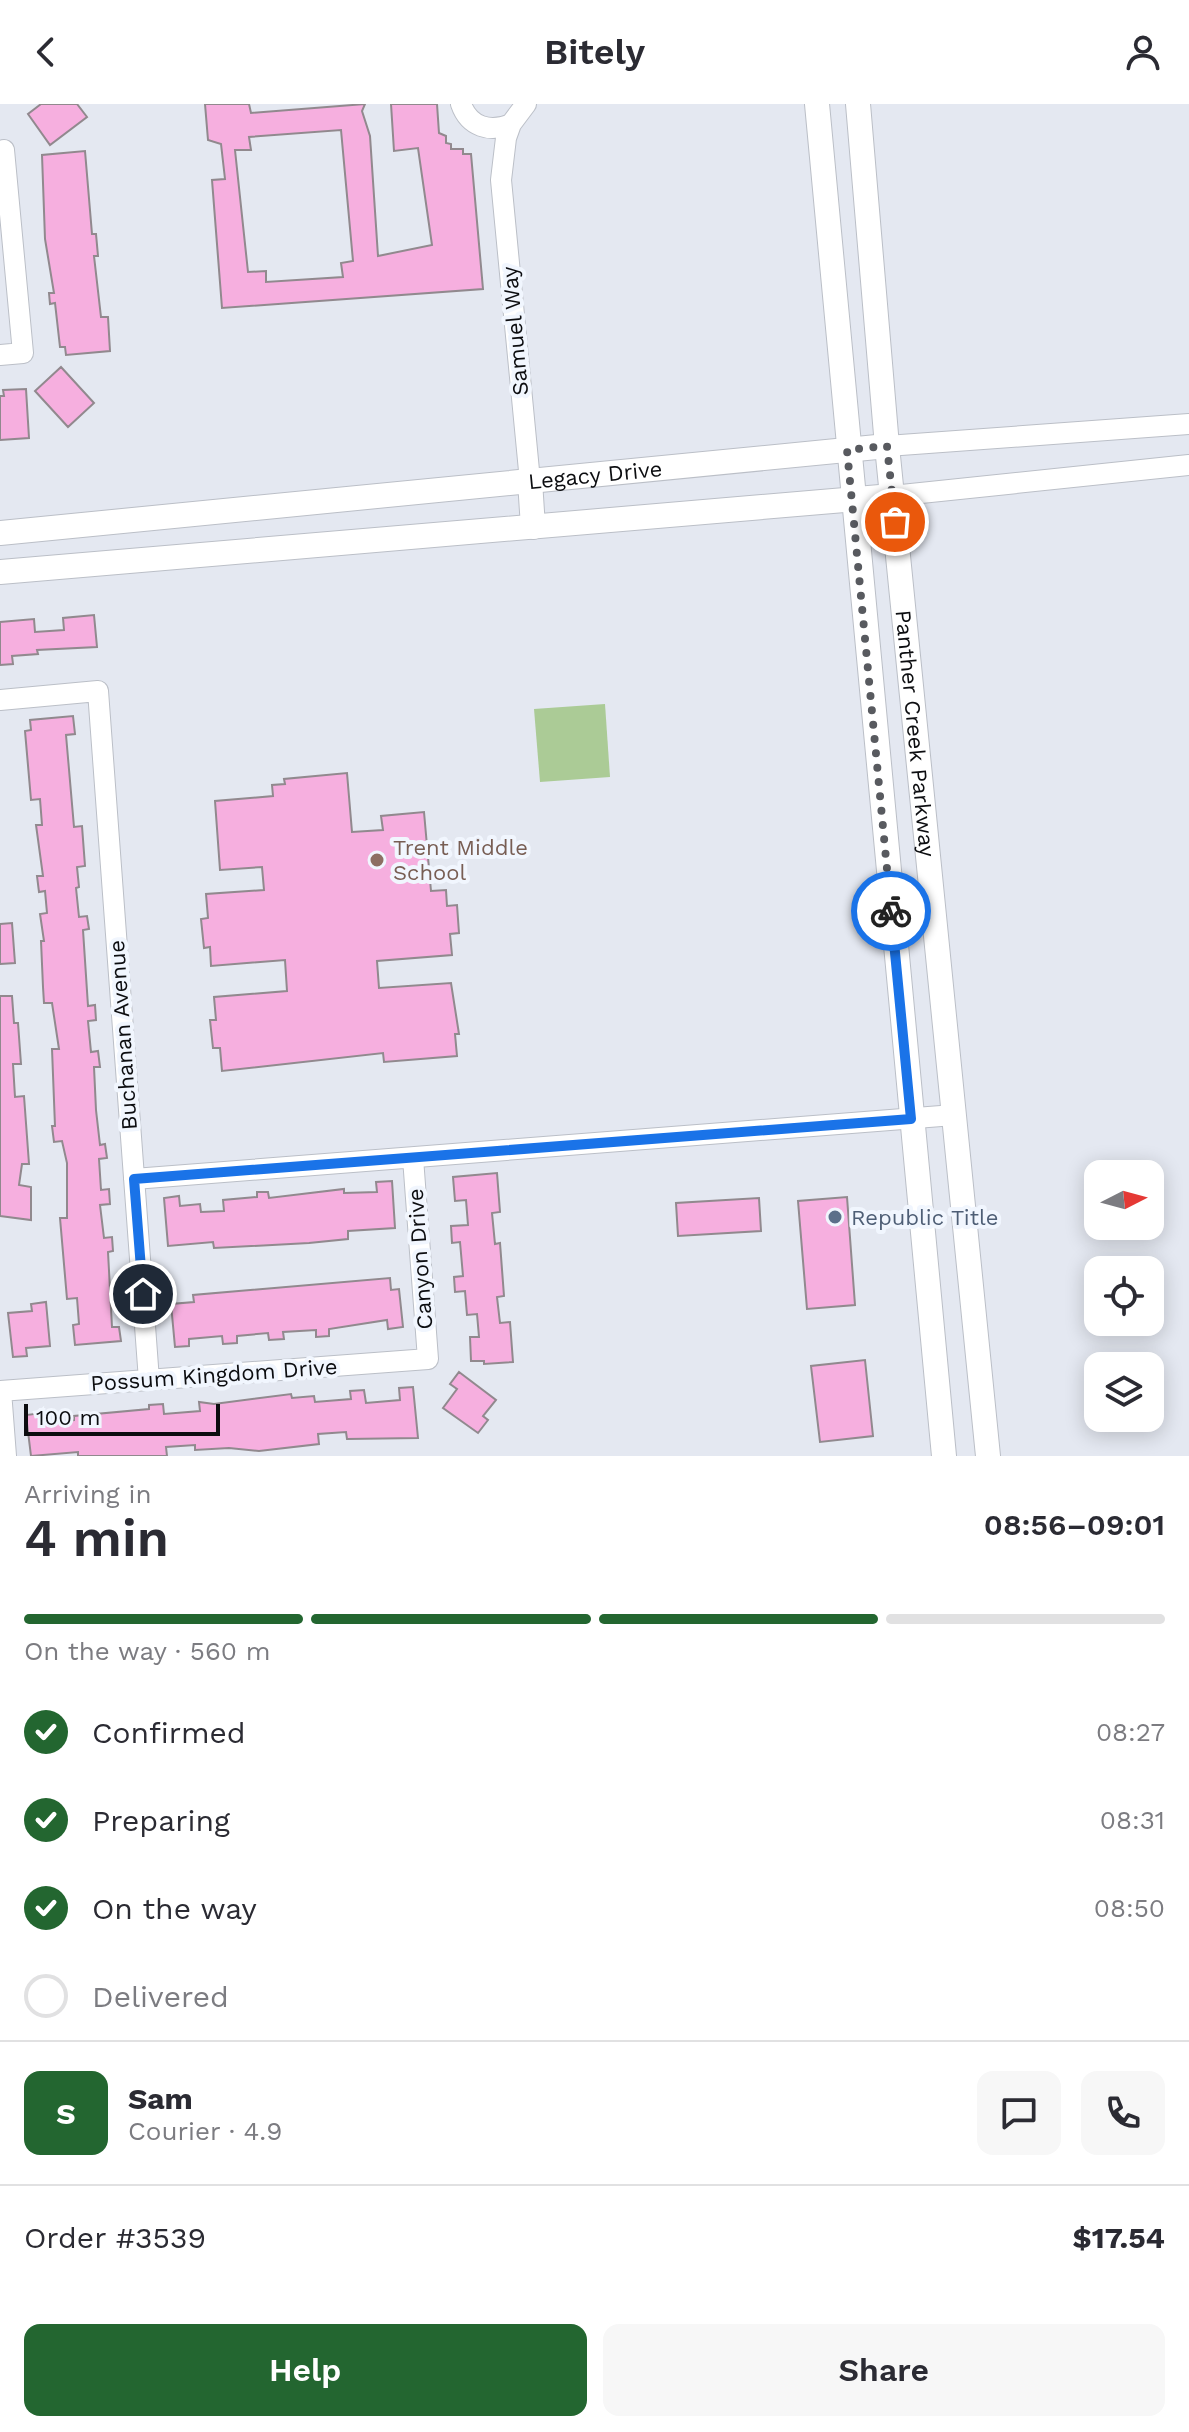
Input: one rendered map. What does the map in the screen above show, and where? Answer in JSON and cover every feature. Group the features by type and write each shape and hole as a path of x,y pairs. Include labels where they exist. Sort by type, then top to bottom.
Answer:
{"main road":[{"name":"Panther Creek Parkway","path":"817,104 847,450 944,1456"},
{"name":"Panther Creek Parkway","path":"858,104 887,446 988,1456"},
{"name":"Legacy Drive","path":"0,533 887,446"},
{"path":"530,481 533,527"},
{"name":"Legacy Drive","path":"0,572 892,496"},
{"path":"214,513 217,552"},
{"path":"879,786 921,782"},
{"path":"935,1338 975,1335"}],"street":[{"name":"Samuel Way","path":"461,104 478,126 501,180"},
{"path":"478,126 489,129 511,124 526,104"},
{"name":"Samuel Way","path":"511,124 506,138 501,180 530,481"},
{"path":"0,355 23,353 2,150"},
{"name":"Legacy Drive","path":"887,446 1189,424"},
{"name":"Legacy Drive","path":"892,496 1189,465"},
{"name":"Buchanan Avenue","path":"0,700 98,691 149,1380"},
{"path":"134,1179 954,1115"},
{"name":"Canyon Drive","path":"413,1158 428,1359"},
{"name":"Possum Kingdom Drive","path":"0,1391 428,1359"},
{"path":"0,1391 6,1456"}],"green space":[{"path":"605,704 610,777 540,782 534,709"}],"building":[{"path":"41,104 77,104 87,117 50,145 28,114"},
{"path":"205,104 249,104 251,113 365,104 362,111 370,136 378,256 432,245 418,148 394,151 391,104 437,104 439,133 446,136 446,143 451,144 451,149 463,149 463,154 471,154 483,289 222,308 212,180 225,179 221,144 208,140","holes":["341,130 353,261 341,263 343,277 266,282 266,271 248,272 235,150 251,150 249,137"]},
{"path":"85,151 92,234 96,234 98,256 94,256 101,317 108,317 110,351 66,355 65,347 60,347 55,303 50,304 49,293 54,293 45,239 42,155"},
{"path":"61,367 94,403 68,427 35,391"},
{"path":"26,389 29,438 0,440 0,396 4,396 3,390"},
{"path":"94,615 97,647 37,650 38,654 12,656 13,664 0,665 0,622 34,619 35,632 64,630 63,618"},
{"path":"73,716 75,734 66,735 74,827 82,826 85,866 77,867 79,887 76,888 79,917 87,916 89,929 83,930 88,1006 95,1005 96,1020 88,1021 91,1052 98,1051 100,1067 94,1067 96,1110 100,1145 105,1144 107,1158 99,1159 101,1190 109,1189 110,1204 100,1205 104,1238 112,1237 113,1251 108,1252 112,1327 119,1327 121,1341 75,1345 73,1325 79,1324 77,1298 67,1299 60,1218 67,1218 67,1163 62,1141 54,1142 52,1126 55,1126 52,1049 59,1049 52,1003 44,1003 41,941 44,941 40,914 47,913 45,891 39,892 37,876 43,876 36,825 42,825 40,799 31,800 25,731 31,730 30,720"},
{"path":"347,773 352,832 383,830 381,816 424,812 431,891 446,890 447,906 457,905 459,933 450,934 452,955 377,961 379,988 451,983 459,1034 455,1034 457,1056 384,1062 383,1053 222,1071 220,1048 213,1048 210,1020 216,1020 214,997 287,991 285,960 211,966 210,947 204,948 201,919 208,918 206,894 264,890 262,867 220,870 215,801 273,796 272,785 285,784 284,779"},
{"path":"12,923 15,963 0,964 0,924"},
{"path":"0,996 12,996 14,1023 18,1023 21,1064 13,1064 15,1097 24,1096 29,1164 22,1164 19,1185 31,1187 31,1220 0,1216"},
{"path":"497,1173 500,1212 492,1213 495,1244 500,1243 504,1296 497,1297 500,1323 510,1322 513,1362 484,1364 484,1361 471,1361 470,1337 479,1337 477,1314 467,1315 465,1291 455,1292 454,1277 463,1276 460,1242 452,1243 451,1226 468,1225 466,1200 455,1201 453,1177"},
{"path":"392,1181 395,1228 348,1231 348,1239 309,1243 214,1248 213,1242 168,1246 164,1198 179,1196 180,1206 200,1204 201,1212 224,1211 223,1200 257,1197 257,1192 268,1192 269,1198 344,1189 344,1193 377,1192 376,1182"},
{"path":"847,1197 855,1305 807,1309 798,1201"},
{"path":"759,1198 761,1231 678,1236 676,1203"},
{"path":"390,1278 391,1290 399,1289 403,1327 388,1329 387,1320 329,1329 329,1336 316,1337 316,1330 283,1332 284,1339 269,1340 268,1333 237,1336 237,1343 223,1344 222,1336 189,1339 189,1346 175,1347 171,1304 194,1302 193,1295"},
{"path":"46,1302 50,1346 26,1348 27,1356 13,1357 8,1313 32,1311 31,1304"},
{"path":"865,1360 873,1436 820,1442 811,1366"},
{"path":"459,1372 496,1400 483,1416 488,1420 478,1433 443,1408 457,1389 450,1384"},
{"path":"413,1387 418,1438 347,1439 346,1432 318,1434 319,1444 259,1451 229,1448 195,1450 195,1445 166,1447 167,1456 78,1456 78,1452 31,1456 26,1415 42,1413 43,1423 74,1420 74,1416 149,1409 149,1405 163,1404 164,1414 200,1411 199,1402 214,1404 291,1394 292,1398 314,1396 315,1402 351,1399 350,1391 364,1390 366,1403 400,1400 399,1388"}],"way so far":[{"path":"891,911 847,450 887,446 895,522"}],"place":[{"name":"Trent Middle School","path":"377,860"},
{"name":"Republic Title","path":"835,1217"}],"route":[{"path":"143,1294 134,1179 911,1119 891,911"}]}
